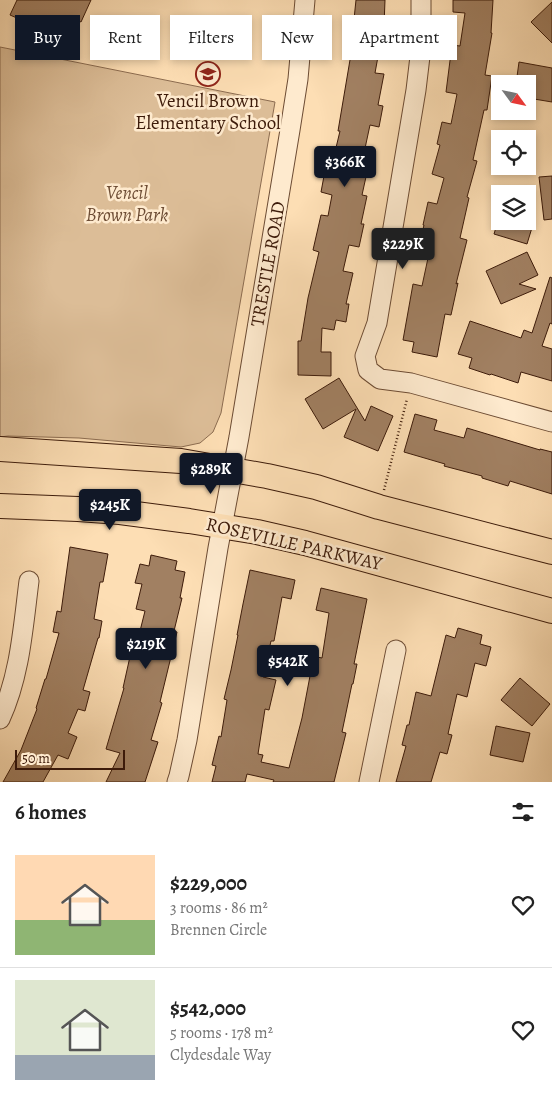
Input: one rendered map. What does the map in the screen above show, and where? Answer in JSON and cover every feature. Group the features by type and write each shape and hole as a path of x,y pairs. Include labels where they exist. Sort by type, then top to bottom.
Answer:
{"main road":[{"path":"0,449 181,460 316,487 380,507 552,552"},
{"name":"ROSEVILLE PARKWAY","path":"0,506 103,511 160,517 257,532 305,543 552,611"}],"street":[{"name":"TRESTLE ROAD","path":"177,782 187,740 290,130 298,79 305,0"},
{"path":"421,0 421,48 410,129 377,322 365,356 368,370 380,379 411,383 552,422"},
{"path":"0,719 5,708 19,657 28,581"},
{"path":"369,782 396,650"}],"path":[{"path":"380,507 411,383"}],"green space":[{"name":"Vencil Brown Park","path":"0,47 15,50 15,60 65,60 275,102 221,413 213,432 200,443 181,447 79,438 0,437"}],"building":[{"path":"17,0 91,0 81,22 80,15 15,15 15,17 10,15"},
{"path":"356,0 385,0 384,15 354,15"},
{"path":"453,0 493,0 492,33 485,75 491,76 491,83 487,110 484,110 473,160 477,161 467,197 469,198 460,238 467,240 456,284 458,283 451,315 445,314 437,357 412,352 414,342 403,340 413,284 422,286 428,258 417,255 428,202 437,204 444,178 432,174 440,145 437,144 442,122 451,124 457,94 446,92 450,60 457,60 457,46 460,46 465,13 453,12"},
{"path":"552,2 552,43 531,22"},
{"path":"350,60 377,60 375,73 384,74 378,105 383,106 379,127 370,125 364,153 371,154 362,195 367,196 361,224 364,224 359,247 349,245 343,271 353,273 346,304 349,304 346,322 336,320 334,330 322,328 321,352 331,352 331,376 298,375 298,341 301,341 308,298 319,252 313,250 321,215 328,216 332,195 321,192 324,176 329,177 340,131 338,131"},
{"path":"519,62 552,68 552,102 536,99 536,75 517,75"},
{"path":"552,176 552,219 544,220 539,177"},
{"path":"495,230 531,230 527,244 494,234"},
{"path":"527,252 538,275 519,284 536,289 501,304 486,271"},
{"path":"550,277 552,278 552,324 550,323 542,346 552,349 552,381 521,372 518,383 469,368 472,358 458,354 470,321 521,338 524,330 532,333"},
{"path":"339,378 365,421 371,406 393,416 378,451 344,437 356,409 323,429 305,399"},
{"path":"415,414 437,420 434,430 464,438 467,428 552,452 552,494 510,481 508,486 404,452"},
{"path":"70,547 108,554 103,582 100,582 94,619 102,621 99,638 83,690 90,692 85,711 78,709 68,733 77,737 68,759 58,755 43,782 3,782 21,750 46,679 59,633 53,632 57,611 61,612"},
{"path":"151,555 177,561 175,570 185,572 180,598 182,598 174,631 177,632 160,702 162,703 151,740 158,742 145,782 106,782 120,753 106,749 124,688 131,652 123,650 127,632 139,635 145,611 136,609 142,584 135,583 140,564 149,566"},
{"path":"250,570 295,580 291,599 282,597 274,641 271,641 263,677 276,680 269,710 265,709 258,754 263,755 261,762 289,768 302,718 312,656 322,658 329,613 316,610 321,588 367,599 354,664 357,664 342,732 346,733 334,782 273,782 274,780 247,774 245,782 212,782 216,766 212,765 219,736 221,737 227,700 224,699"},
{"path":"458,628 482,635 480,644 491,647 486,666 475,663 467,697 457,694 448,734 452,735 447,754 440,752 431,782 396,782 406,746 402,745 407,725 409,725 416,692 431,696 446,635 455,638"},
{"path":"520,678 550,704 532,726 501,700"},
{"path":"496,726 530,733 523,762 490,755"}],"place":[{"name":"Vencil Brown Elementary School","path":"208,74"}]}
